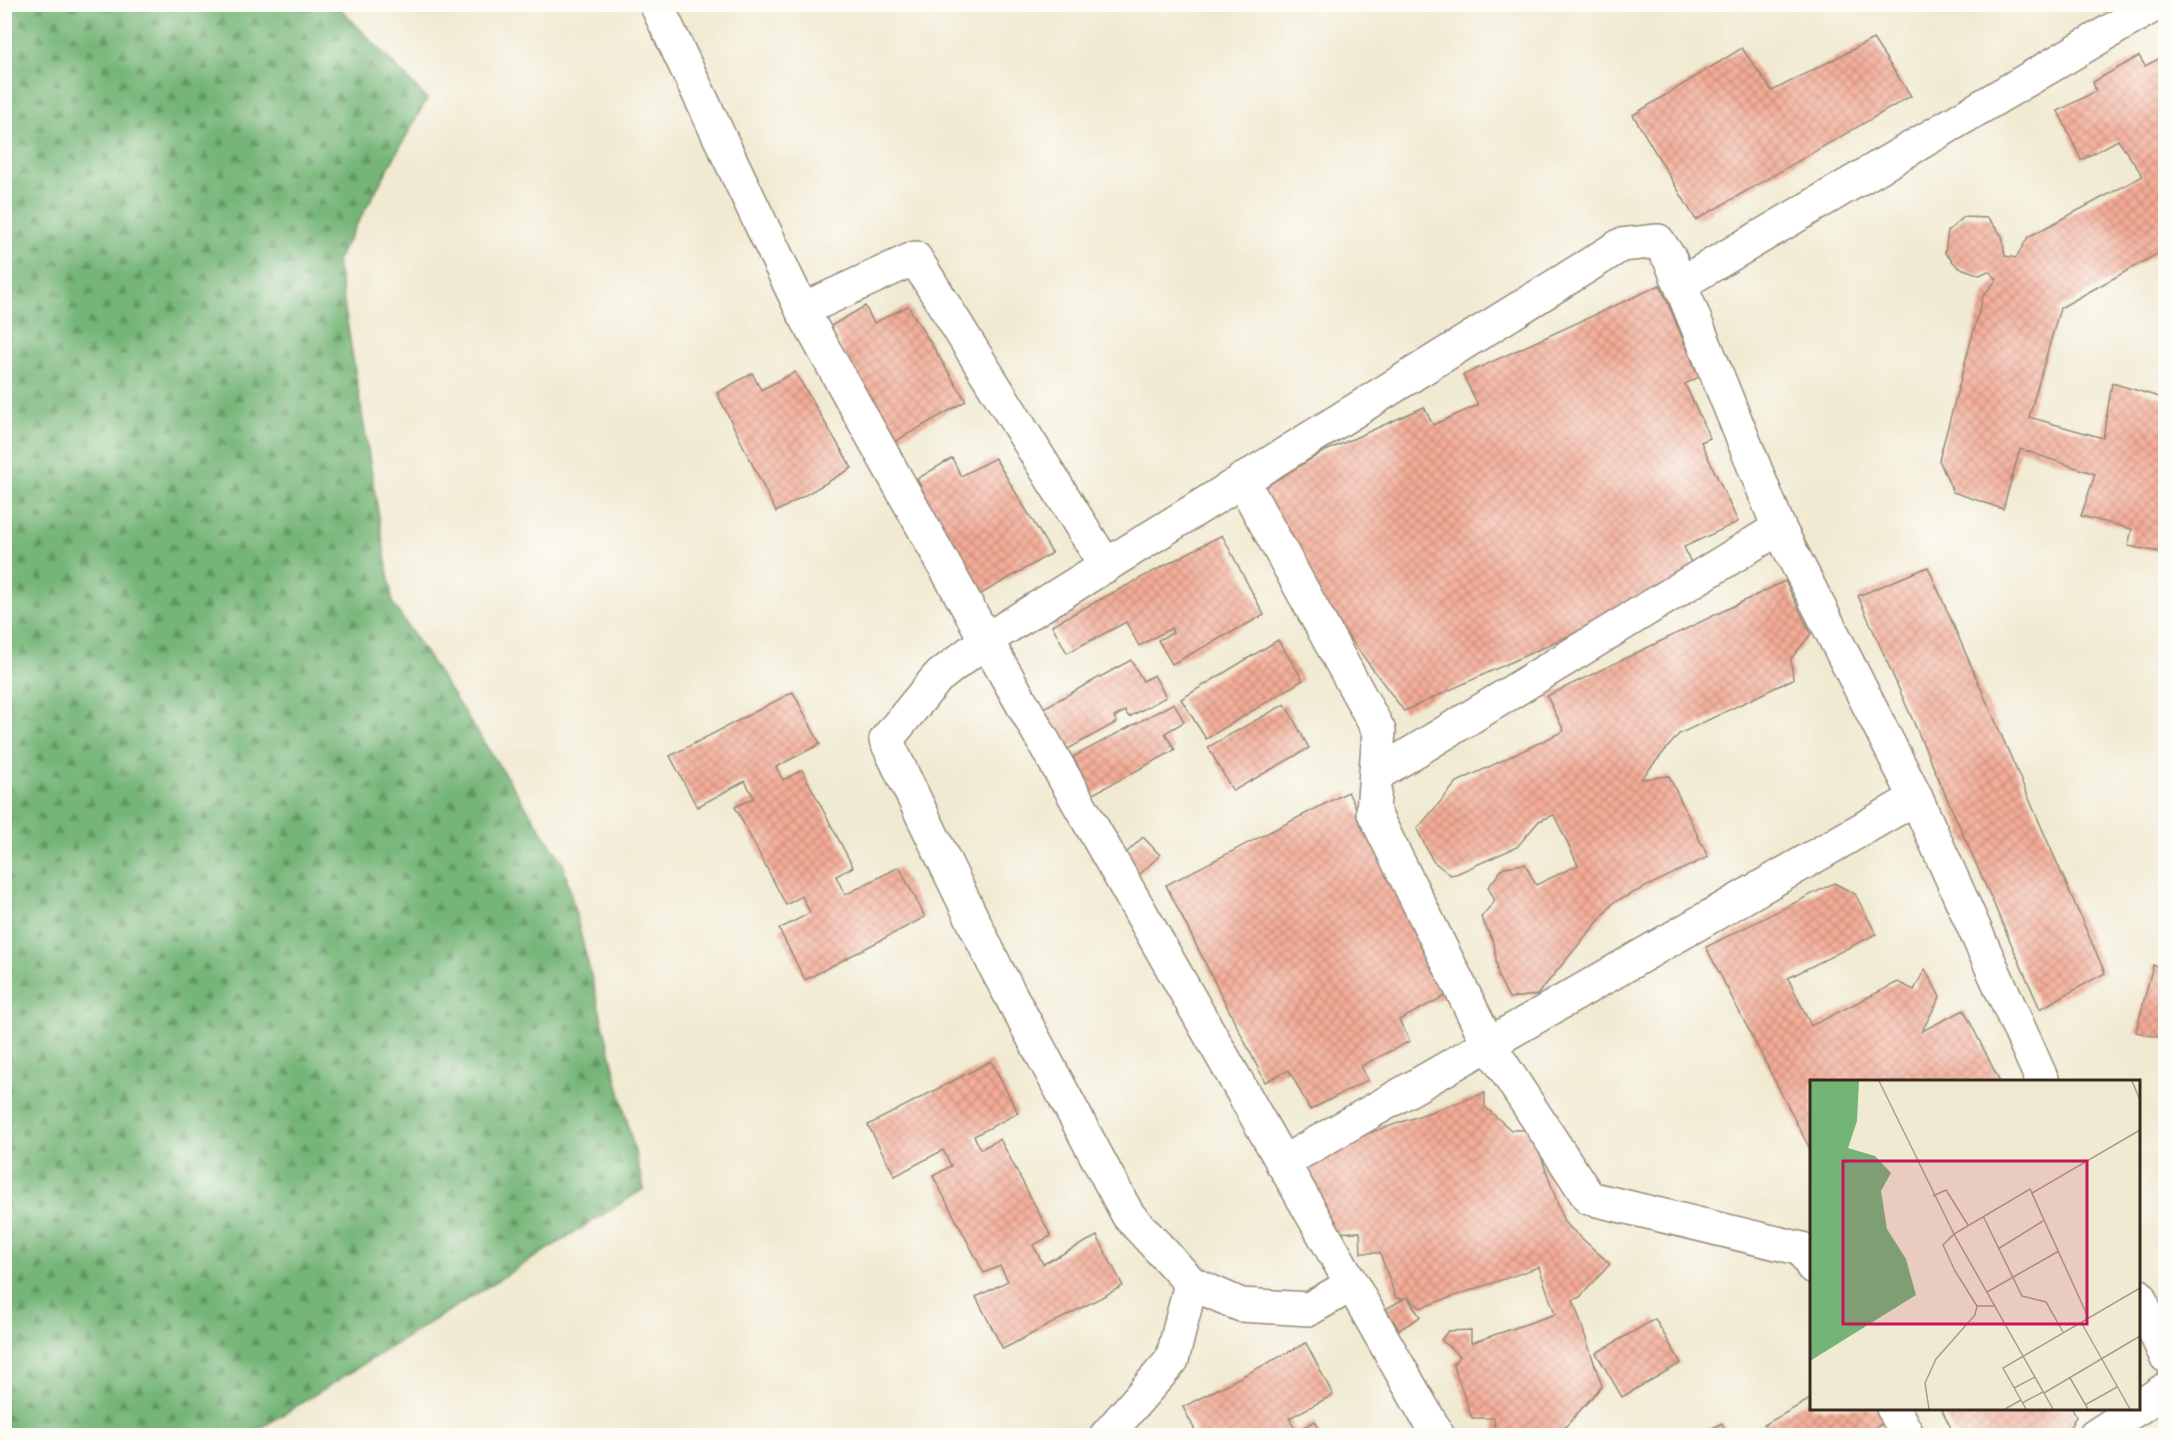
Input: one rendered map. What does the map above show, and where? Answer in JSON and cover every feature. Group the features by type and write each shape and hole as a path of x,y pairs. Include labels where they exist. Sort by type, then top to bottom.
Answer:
{"street":[{"path":"656,4 802,310 986,640 1438,1436"},
{"path":"1682,283 2156,4"},
{"path":"1351,1285 1309,1309 1241,1305 1191,1283 1128,1215 997,970 886,740 937,678 986,640 1621,245 1658,241 1682,283 1779,528 1916,798 2042,1080"},
{"path":"802,310 915,258 1106,566"},
{"path":"1242,480 1379,731 1373,811 1488,1043 1589,1198 1802,1249 1810,1263"},
{"path":"1376,775 1779,528"},
{"path":"1282,1163 1916,798"},
{"path":"1106,1436 1172,1360 1191,1283"},
{"path":"2140,1297 2166,1356"},
{"path":"2140,1408 2166,1389"},
{"path":"1894,1410 1908,1436"},
{"path":"2120,1423 2138,1410"}],"green space":[{"path":"5,4 337,5 427,99 337,260 393,604 563,863 644,1189 250,1435 5,1435"}],"building":[{"path":"1873,39 1911,96 1696,220 1633,115 1742,48 1772,91"},
{"path":"2166,55 2166,249 2060,308 2029,417 2103,438 2112,383 2166,399 2166,536 2161,535 2159,552 2128,546 2132,529 2081,516 2095,474 2020,449 2003,509 1953,492 1939,460 1983,296 1997,279 1988,271 1980,275 1958,267 1945,253 1948,231 1964,217 1988,218 2002,236 2005,256 2016,258 2028,237 2143,176 2118,140 2081,160 2058,111 2096,91 2093,82 2139,56 2145,66"},
{"path":"1660,285 1699,377 1685,384 1710,438 1701,442 1738,522 1684,547 1697,577 1404,711 1304,577 1260,490 1319,454 1424,407 1433,425 1478,405 1463,375"},
{"path":"865,306 874,323 908,306 966,401 889,445 831,326"},
{"path":"795,372 852,468 776,512 717,393 752,373 761,390"},
{"path":"952,458 961,476 995,458 1052,553 976,597 917,479"},
{"path":"1222,535 1264,615 1172,664 1158,640 1173,633 1171,628 1139,646 1126,622 1067,653 1052,625"},
{"path":"1928,567 2105,973 2040,1009 1858,596"},
{"path":"1785,581 1811,634 1791,659 1793,679 1679,734 1641,779 1669,776 1708,857 1614,902 1537,995 1509,998 1498,976 1494,943 1481,917 1495,901 1488,887 1504,867 1525,864 1536,885 1578,865 1554,815 1539,821 1517,847 1450,875 1433,861 1417,829 1457,782 1564,731 1547,696"},
{"path":"1278,640 1303,680 1206,739 1181,699"},
{"path":"1131,660 1143,681 1154,675 1166,697 1129,717 1125,711 1114,717 1117,722 1061,753 1038,711"},
{"path":"793,692 820,744 776,767 783,780 802,770 853,867 836,876 845,895 899,867 925,917 805,980 779,929 810,913 802,896 786,905 735,807 754,798 745,781 697,807 670,756"},
{"path":"1174,703 1184,722 1165,733 1175,750 1093,794 1073,757"},
{"path":"1285,704 1309,748 1233,791 1208,747"},
{"path":"1348,792 1451,993 1399,1020 1410,1041 1361,1066 1368,1080 1310,1110 1289,1070 1265,1082 1166,885"},
{"path":"1143,837 1160,855 1139,875 1122,857"},
{"path":"1834,883 1855,894 1876,934 1788,978 1811,1026 1898,982 1914,990 1925,969 1940,997 1922,1031 1964,1010 1999,1080 1810,1080 1810,1149 1706,947"},
{"path":"2153,965 2166,970 2166,1039 2136,1032"},
{"path":"991,1061 1018,1113 974,1136 981,1149 1000,1139 1051,1236 1033,1245 1043,1264 1097,1236 1123,1286 1003,1349 976,1297 1008,1281 1000,1266 984,1273 933,1176 951,1166 943,1150 895,1176 868,1125"},
{"path":"1485,1093 1485,1107 1511,1130 1532,1130 1564,1222 1610,1264 1580,1297 1573,1300 1602,1386 1558,1435 1495,1436 1494,1418 1472,1418 1453,1364 1460,1356 1441,1340 1448,1331 1471,1330 1471,1343 1555,1314 1539,1267 1420,1308 1407,1296 1420,1317 1399,1330 1386,1309 1405,1298 1396,1298 1380,1253 1361,1253 1360,1232 1317,1233 1292,1160"},
{"path":"1655,1319 1681,1363 1622,1397 1596,1353"},
{"path":"1306,1343 1333,1395 1289,1418 1296,1431 1315,1421 1322,1436 1260,1436 1259,1433 1253,1436 1198,1436 1183,1407"},
{"path":"1810,1399 1810,1410 1884,1410 1889,1420 1861,1436 1770,1436 1764,1425"},
{"path":"1942,1410 2073,1410 2076,1417 2064,1436 1955,1436"},
{"path":"1722,1423 1728,1436 1697,1436"}]}
